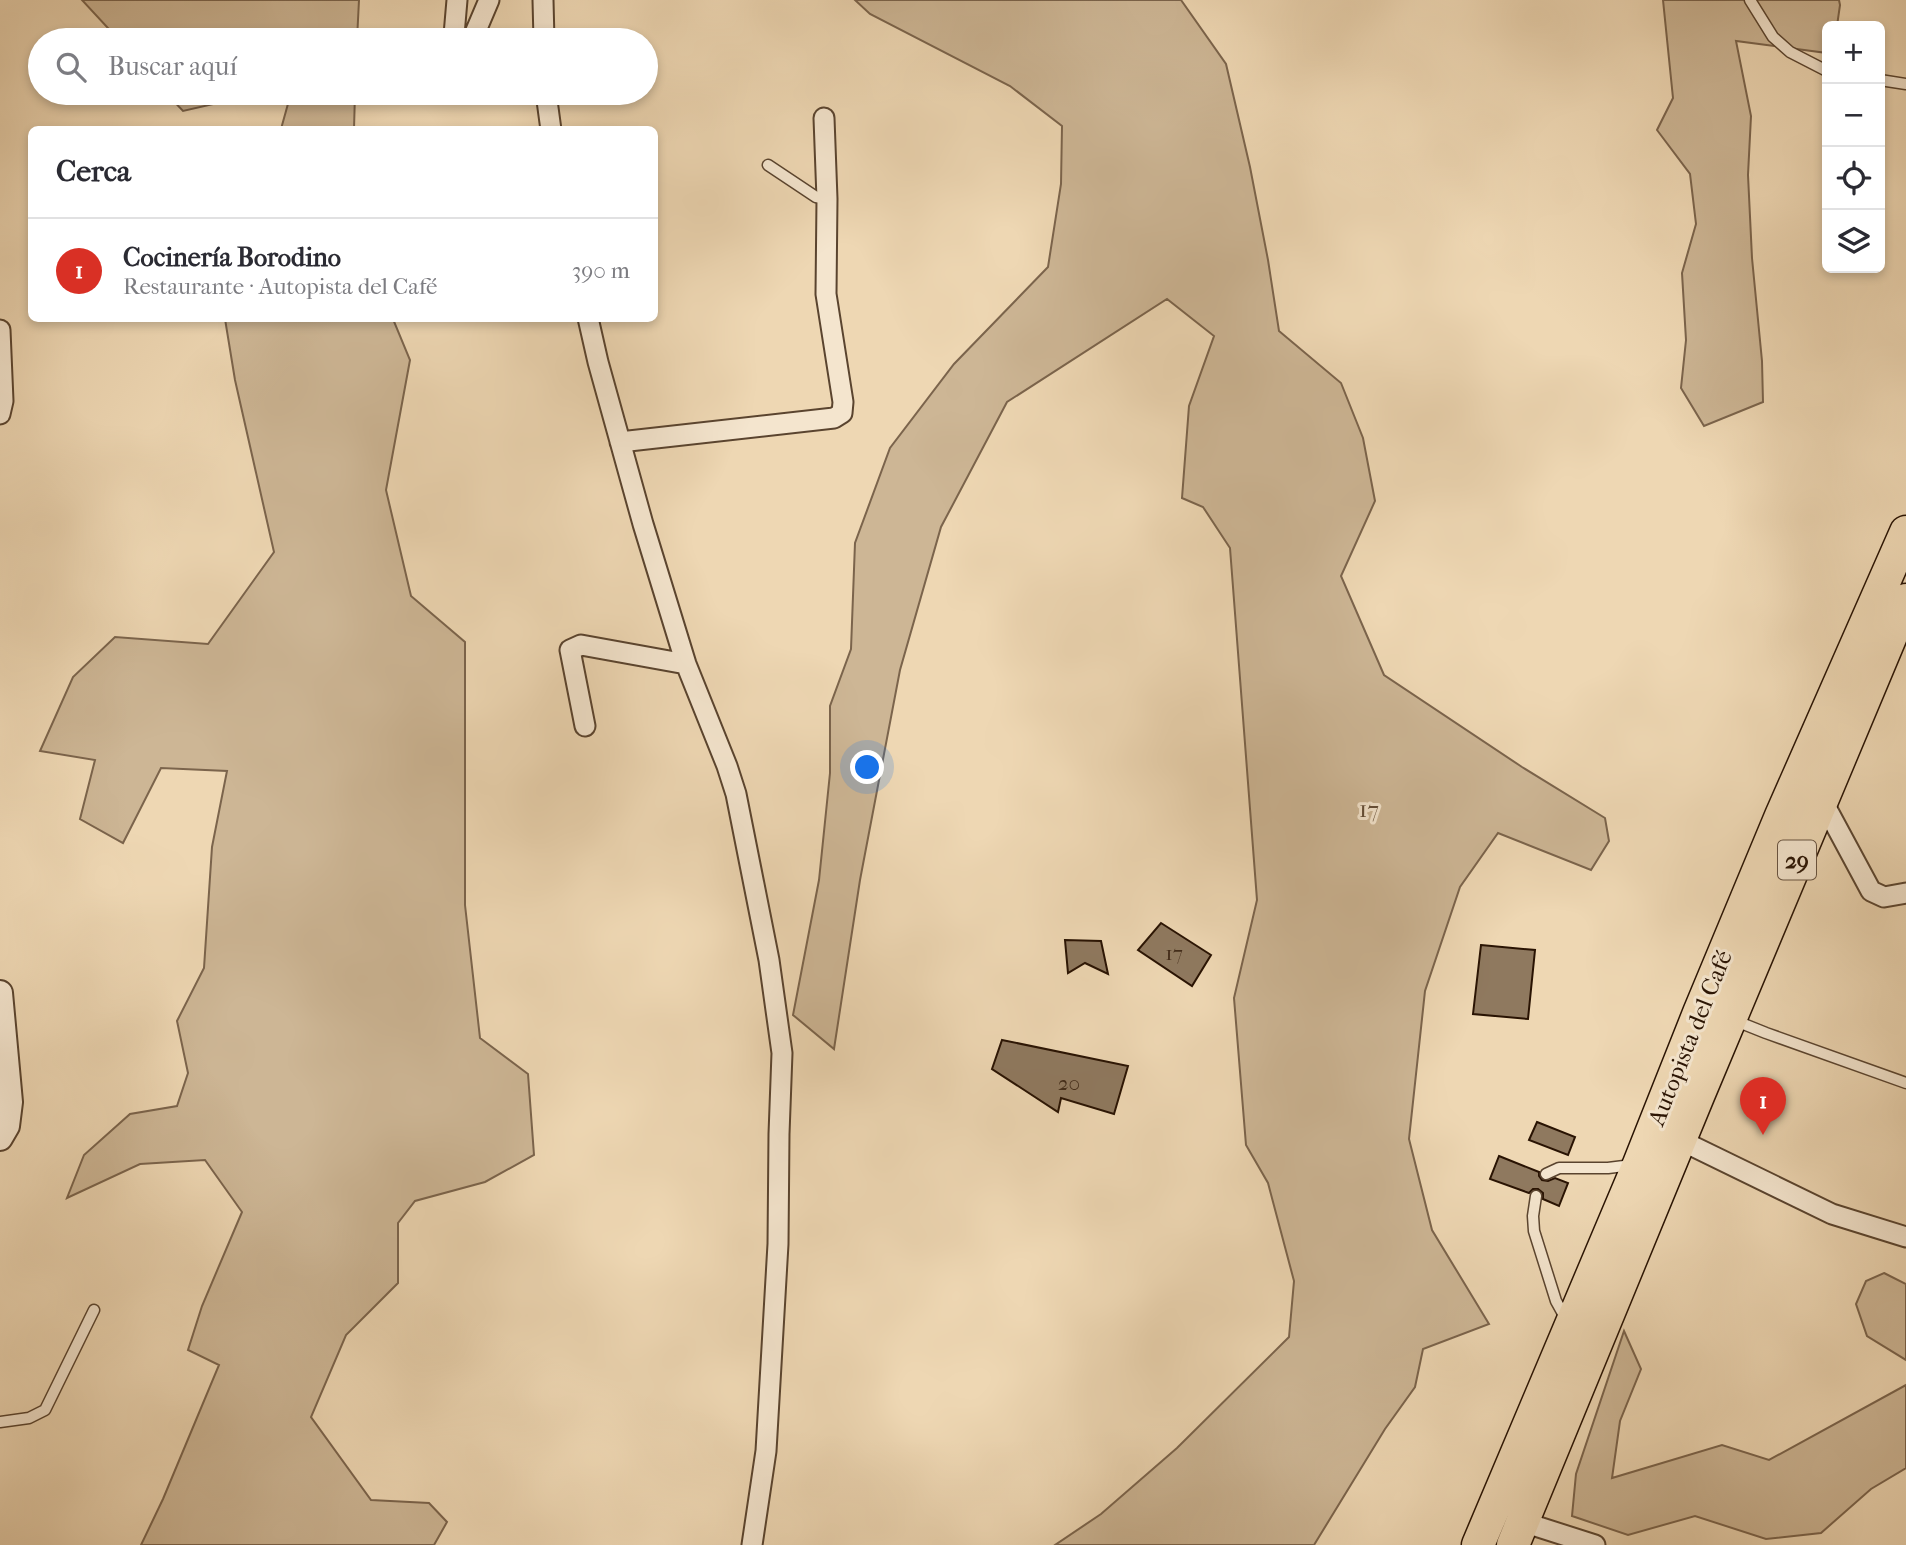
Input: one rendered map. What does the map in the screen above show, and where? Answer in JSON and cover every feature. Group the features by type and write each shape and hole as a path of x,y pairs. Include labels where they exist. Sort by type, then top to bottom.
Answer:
{"highway":[{"name":"Autopista del Café","path":"1478,1545 1782,816 1906,532"},
{"name":"Autopista del Café","path":"1518,1533 1906,600"}],"street":[{"path":"455,28 457,0"},
{"path":"477,28 489,0"},
{"path":"543,0 544,28"},
{"path":"548,105 550,126"},
{"path":"620,442 834,418 842,413 843,402 826,293 824,118"},
{"path":"589,322 620,442 686,664 736,794 769,960 782,1054 778,1244 766,1451 752,1545"},
{"path":"0,330 3,401 0,414"},
{"path":"585,726 570,650 581,645 686,664"},
{"path":"1822,800 1871,891 1884,897 1906,893"},
{"path":"0,993 10,1102 7,1126 0,1138"},
{"path":"1680,1140 1832,1213 1906,1237"},
{"path":"1518,1533 1595,1545"}],"lane":[{"path":"1750,0 1773,37 1790,52 1822,68"},
{"path":"1885,81 1906,84"},
{"path":"768,165 816,197 827,200"},
{"path":"1730,1019 1906,1083"},
{"path":"1546,1174 1559,1168 1608,1168 1639,1164"},
{"path":"1536,1196 1534,1231 1556,1301 1570,1326"},
{"path":"0,1422 29,1418 46,1410 94,1311"}],"green space":[{"path":"82,0 359,0 358,28 108,28"},
{"name":"17","path":"855,0 1181,0 1226,64 1250,167 1279,331 1341,383 1363,438 1375,501 1341,576 1384,675 1522,767 1605,818 1609,841 1591,870 1498,833 1460,887 1425,991 1409,1139 1432,1230 1489,1324 1423,1349 1415,1387 1385,1429 1314,1545 1055,1545 1101,1514 1177,1448 1289,1337 1294,1281 1268,1183 1246,1145 1234,998 1257,900 1230,548 1203,507 1182,498 1189,406 1214,336 1167,299 1007,402 941,527 900,670 860,880 834,1049 793,1015 819,880 830,773 830,706 851,649 855,543 890,448 954,364 1048,267 1061,184 1062,126 1010,86 870,14"},
{"path":"1663,0 1839,0 1838,21 1822,21 1822,52 1736,41 1751,116 1748,175 1763,402 1704,426 1681,388 1686,340 1682,273 1696,224 1690,174 1657,130 1673,98"},
{"path":"177,105 209,105 183,111"},
{"path":"288,105 355,105 354,126 282,126"},
{"path":"225,322 394,322 410,360 386,490 411,596 465,642 465,905 480,1038 528,1074 534,1155 485,1182 415,1201 398,1223 398,1283 346,1335 311,1417 371,1500 429,1503 447,1522 434,1545 141,1545 219,1365 188,1350 202,1306 242,1212 205,1160 140,1164 67,1198 84,1155 130,1114 177,1106 188,1073 177,1021 204,968 212,847 227,771 161,768 123,843 80,819 95,760 40,751 73,677 115,637 208,644 274,552 235,380"},
{"path":"1884,1273 1906,1284 1906,1360 1867,1336 1856,1304 1866,1281"},
{"path":"1624,1331 1641,1369 1620,1421 1612,1478 1722,1445 1769,1460 1906,1385 1906,1468 1871,1489 1821,1533 1766,1539 1695,1516 1628,1535 1572,1516 1576,1474"}],"building":[{"path":"1161,923 1211,955 1192,986 1138,950"},
{"path":"1065,940 1101,941 1108,974 1085,963 1068,973"},
{"path":"1481,945 1535,950 1528,1019 1473,1014"},
{"path":"1002,1040 1128,1066 1114,1114 1061,1098 1058,1112 992,1069"},
{"path":"1537,1122 1575,1137 1568,1155 1529,1140"},
{"path":"1499,1156 1539,1172 1542,1180 1555,1178 1568,1183 1559,1206 1543,1199 1543,1193 1538,1189 1529,1193 1490,1179"}],"place":[{"name":"Cocinería Borodino","path":"1763,1135"}]}
